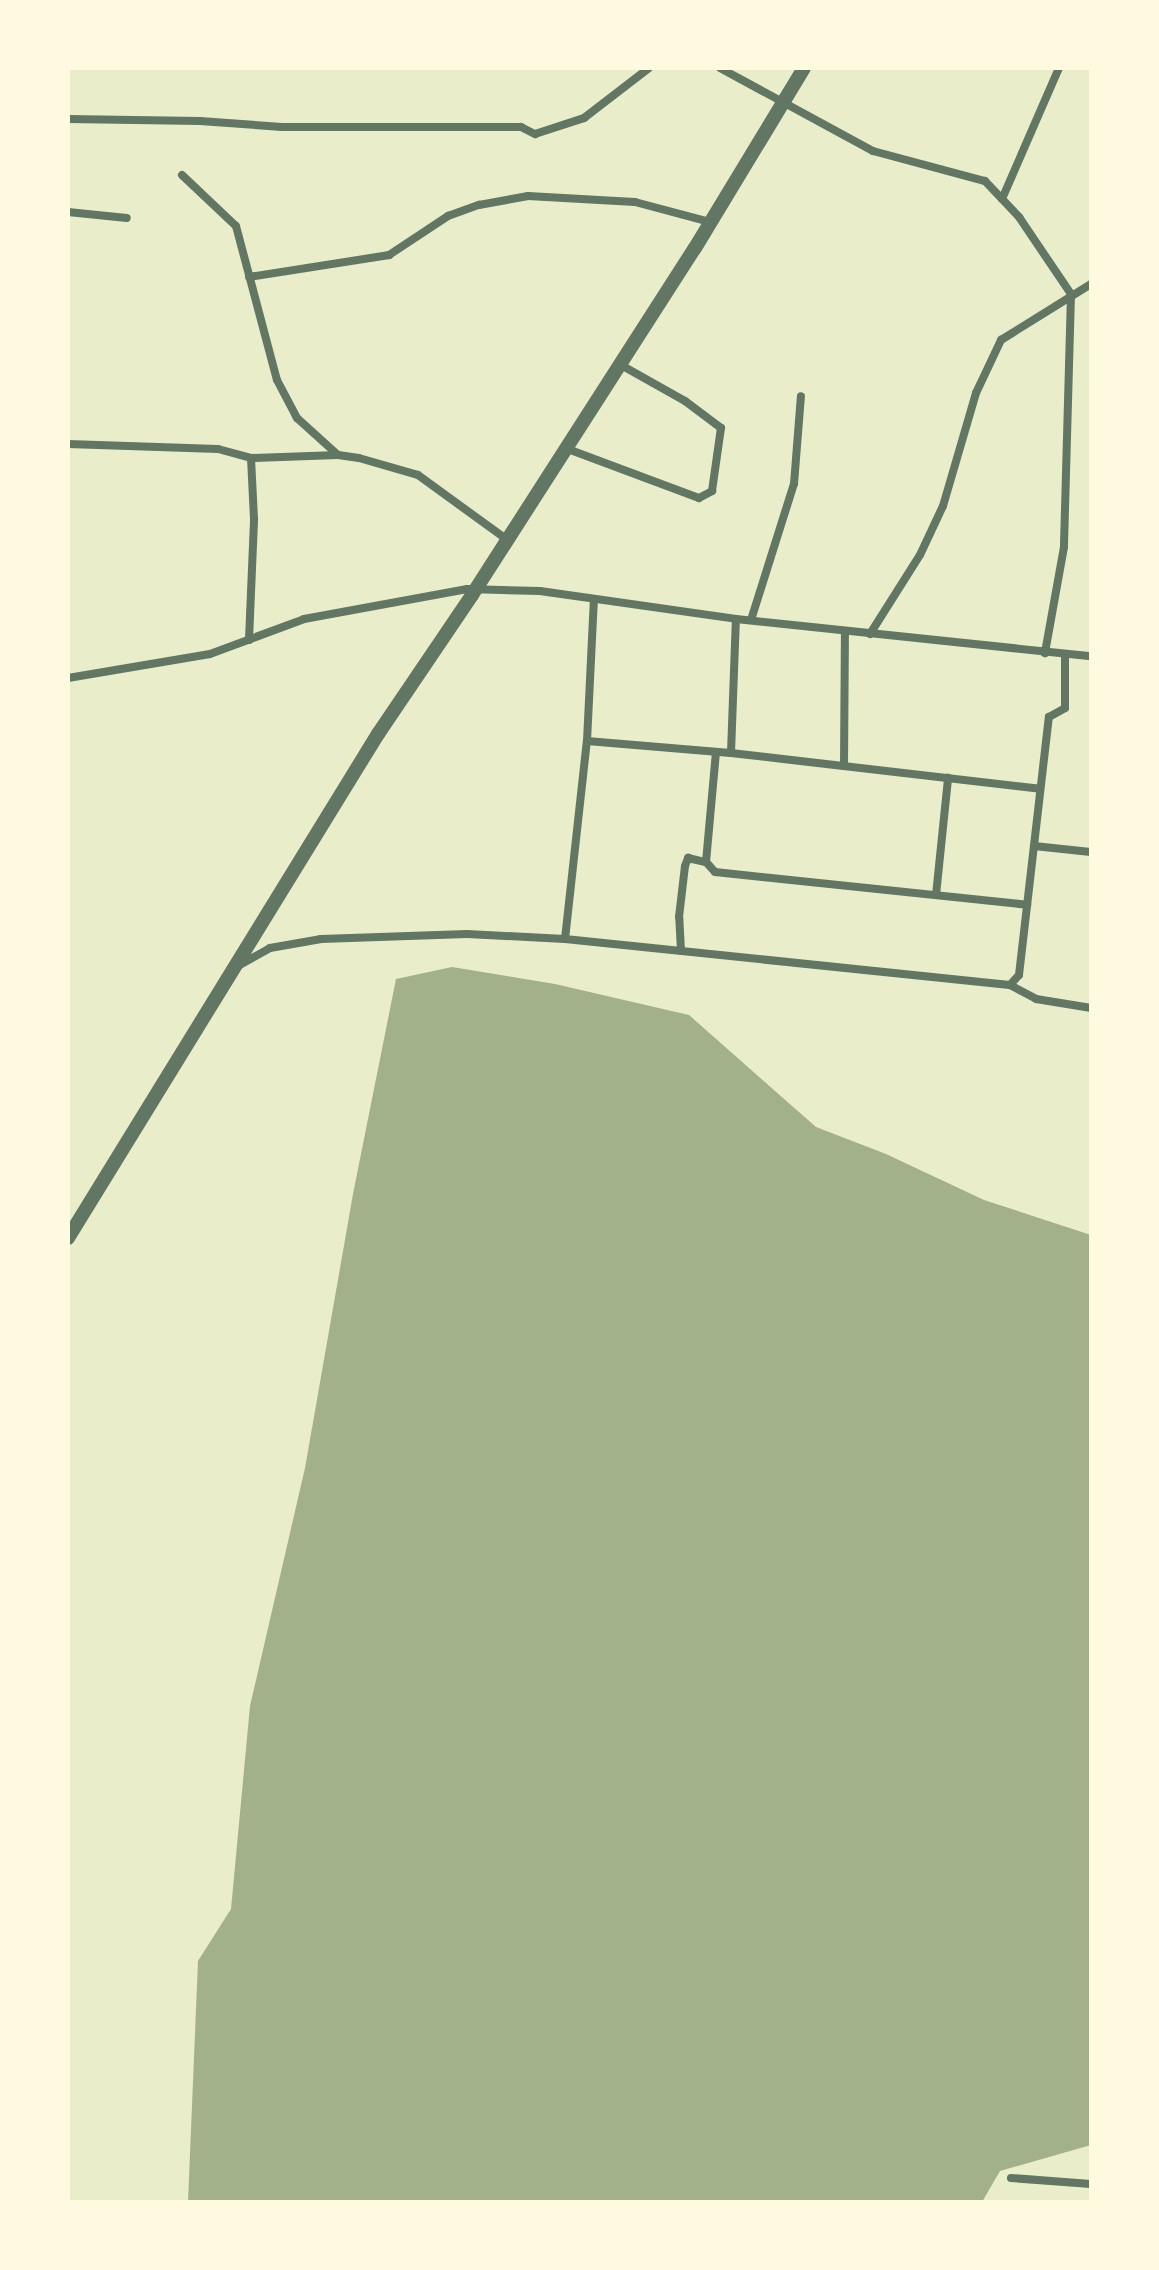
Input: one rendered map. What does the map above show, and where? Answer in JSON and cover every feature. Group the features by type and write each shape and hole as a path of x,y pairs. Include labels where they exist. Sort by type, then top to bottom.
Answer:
{"street":[{"path":"68,119 282,127 521,127 535,134 584,118 649,68"},
{"path":"720,68 873,151 985,181 1047,255 1071,294 1064,547 1045,653"},
{"path":"68,1238 378,734 710,222 804,68"},
{"path":"1002,199 1059,68"},
{"path":"182,175 236,226 277,380 297,418 338,455"},
{"path":"249,277 389,255 448,216 479,205 528,196 635,202 710,222"},
{"path":"68,212 127,218"},
{"path":"870,634 920,555 943,506 976,393 1001,340 1091,284"},
{"path":"565,448 699,498 712,491 721,428 685,401 619,364"},
{"path":"751,620 794,484 801,396"},
{"path":"68,444 218,449 251,458 338,455 418,475 506,539"},
{"path":"249,640 254,519 251,458"},
{"path":"68,678 210,654 340,611 474,589 540,591 736,619 1091,656"},
{"path":"565,939 587,741 594,599"},
{"path":"731,753 736,619"},
{"path":"844,766 845,631"},
{"path":"1010,985 1019,975 1049,717 1065,708 1065,654"},
{"path":"587,741 731,753 1040,789"},
{"path":"706,862 716,752"},
{"path":"936,895 948,778"},
{"path":"1034,846 1091,852"},
{"path":"681,951 679,917 688,858 706,862 715,872 1027,905"},
{"path":"232,970 270,948 321,939 467,934 565,939 1010,985 1036,999 1091,1008"},
{"path":"1011,2178 1091,2184"}],"shaded area":[{"path":"452,967 555,984 689,1015 816,1127 886,1154 984,1200 1091,1235 1091,2145 1000,2171 982,2202 188,2202 198,1961 231,1909 250,1706 305,1468 353,1194 396,979"}]}
